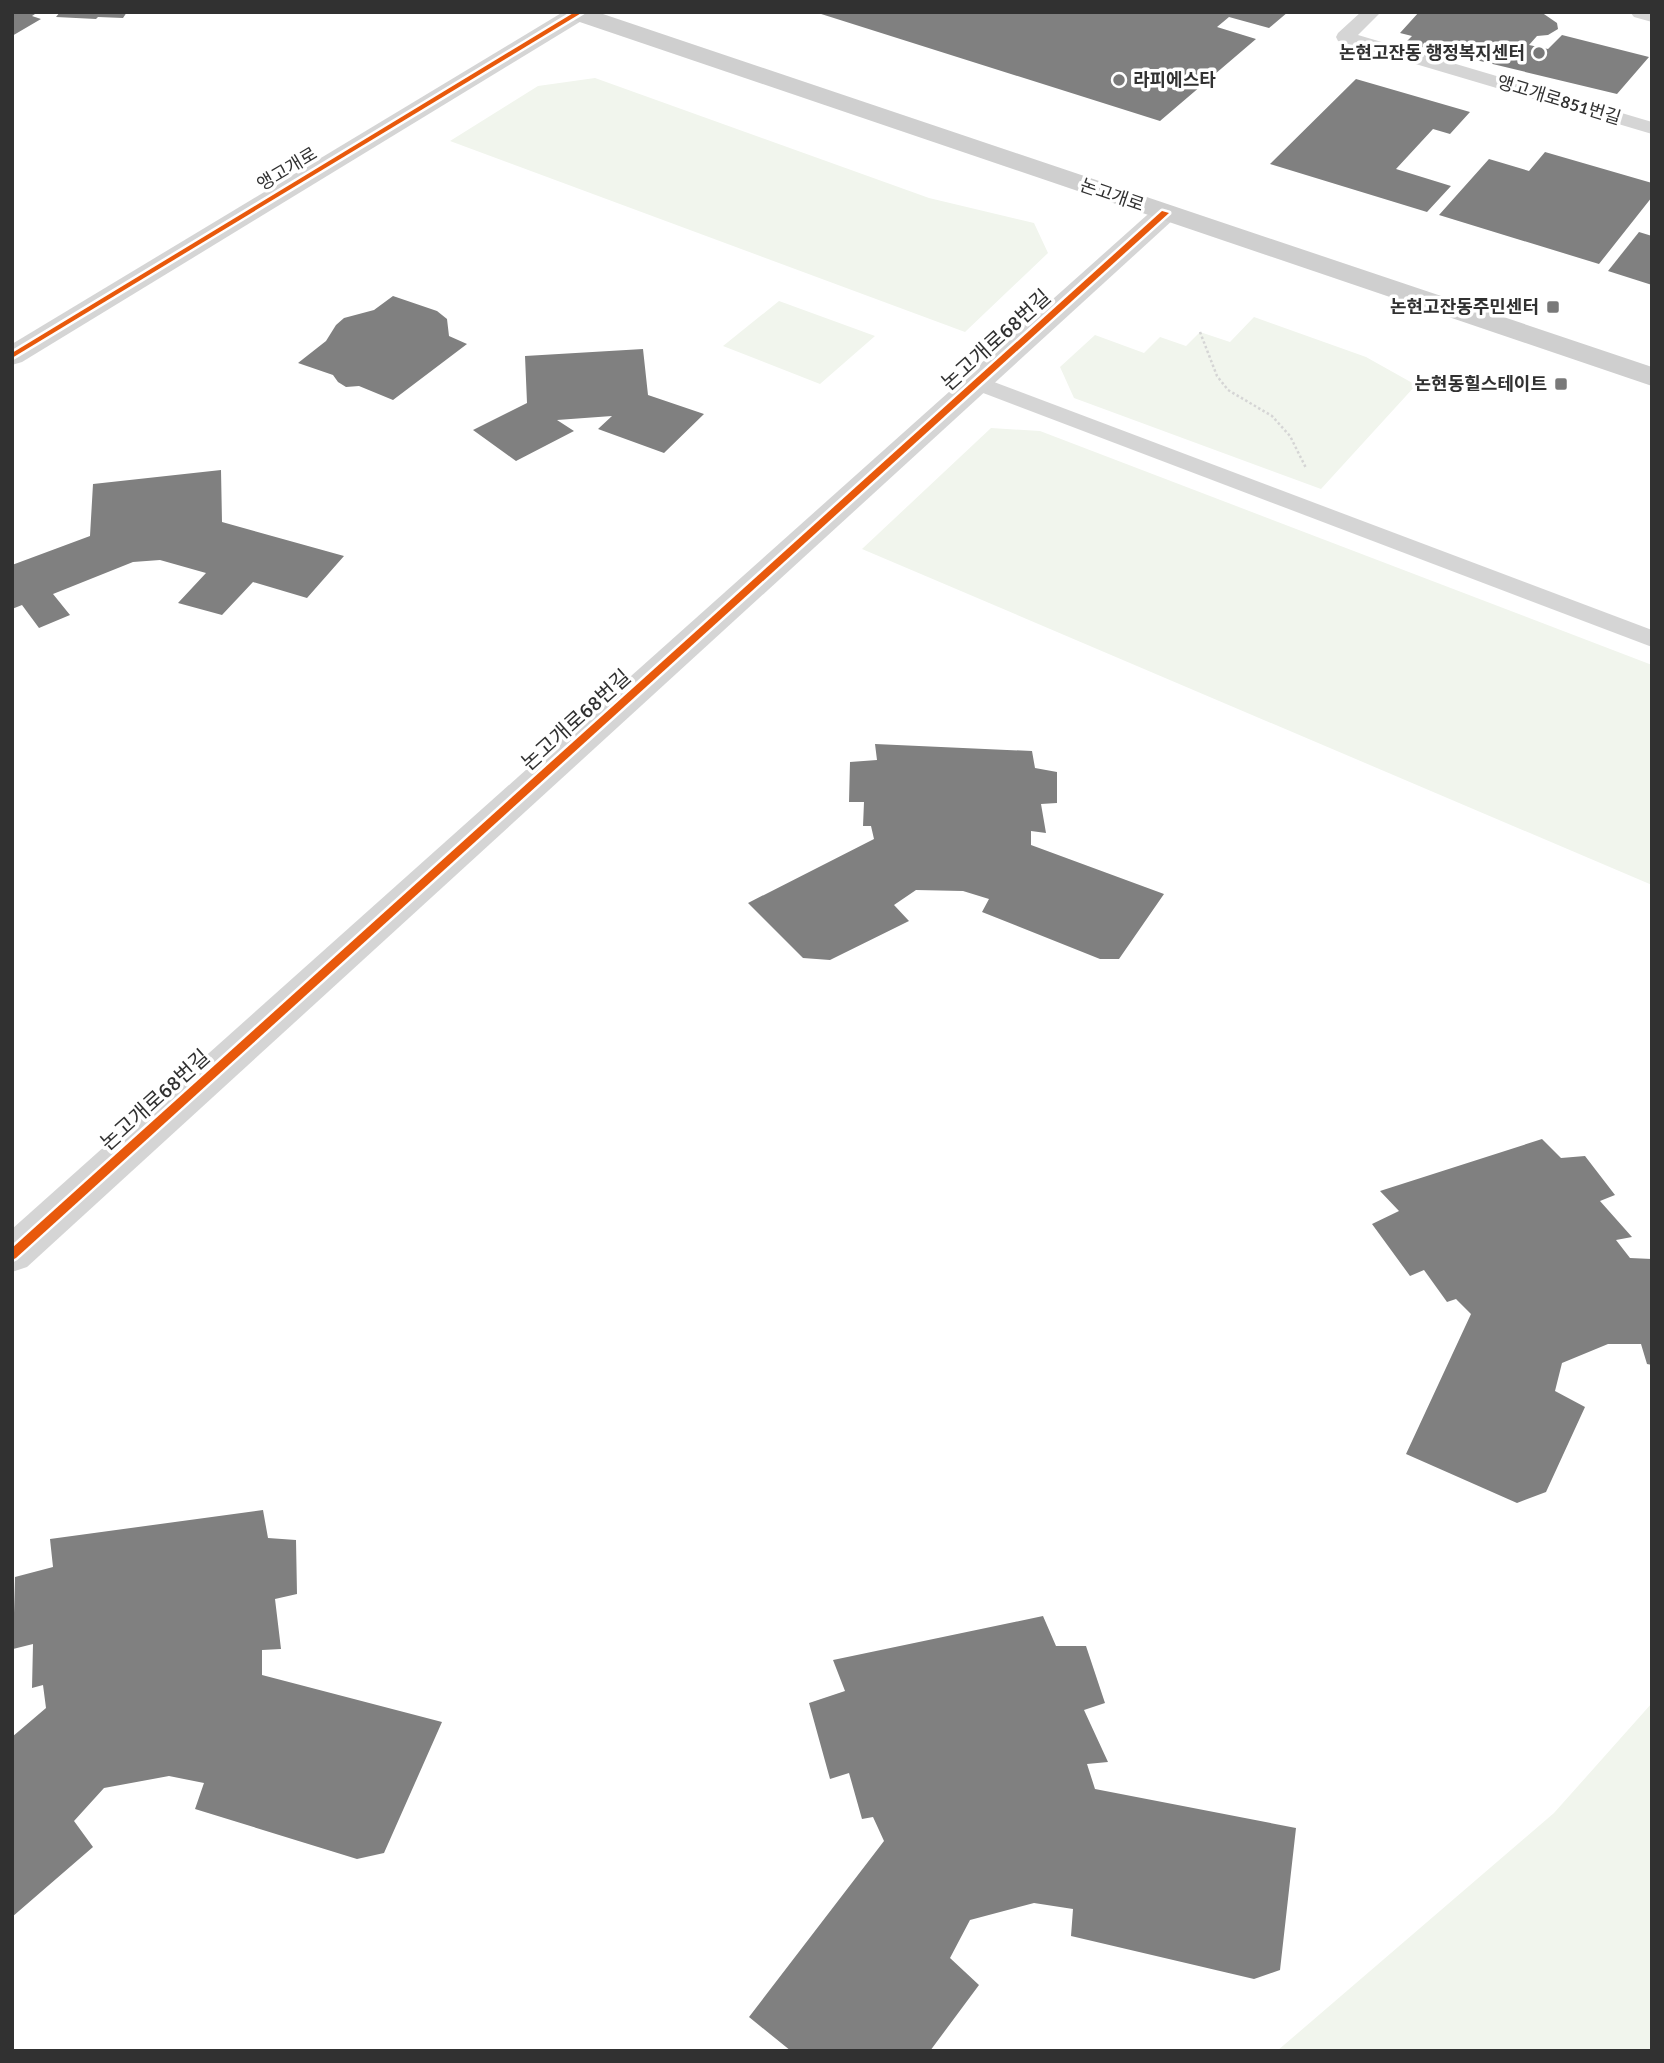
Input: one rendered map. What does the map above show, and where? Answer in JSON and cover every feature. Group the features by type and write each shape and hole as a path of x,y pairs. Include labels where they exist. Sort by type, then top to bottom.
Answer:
{"main road":[{"name":"논고개로","path":"577,13 1652,377"}],"street":[{"path":"1642,12 1652,15"},
{"name":"앵고개로","path":"12,356 577,13"},
{"name":"논고개로68번길","path":"12,1255 1164,213"}],"lane":[{"name":"앵고개로851번길","path":"1372,12 1346,37 1652,128"},
{"path":"978,383 1652,639"}],"path":[{"path":"1200,332 1217,376 1228,390 1272,416 1290,436 1301,455 1307,470 1283,499"}],"shaded area":[{"path":"595,78 929,198 1034,223 1048,253 965,332 450,141 538,86"},
{"path":"779,301 875,336 820,384 723,346"},
{"path":"1254,317 1366,357 1416,385 1321,489 1074,398 1060,367 1095,335 1144,353 1160,337 1186,346 1200,332 1230,342"},
{"path":"991,428 1040,431 1652,665 1652,885 862,549"},
{"path":"1652,1703 1652,2051 1277,2051 1554,1813"}],"building":[{"path":"12,12 38,12 32,16 41,19 12,36"},
{"path":"60,12 127,12 123,18 96,19 56,17"},
{"name":"라피에스타","path":"1288,12 1269,28 1229,17 1217,27 1256,39 1160,121 818,13"},
{"name":"논현고잔동 행정복지센터","path":"1419,12 1541,12 1557,23 1558,29 1548,35 1537,36 1529,45 1548,49 1562,35 1649,57 1617,94 1405,43 1412,36 1400,33"},
{"path":"1356,79 1470,112 1450,134 1433,129 1396,169 1451,186 1427,212 1270,164"},
{"path":"1545,152 1652,183 1652,197 1599,264 1439,215 1489,159 1529,171"},
{"path":"1639,232 1652,236 1652,285 1608,271"},
{"path":"393,296 437,311 447,319 449,336 467,344 393,400 359,386 346,387 333,375 298,363 326,341 344,318 374,310"},
{"path":"643,349 648,395 704,414 664,453 598,429 612,416 557,420 574,431 516,461 473,430 527,403 525,356"},
{"path":"221,470 222,522 344,556 307,598 253,582 222,615 178,603 206,573 160,560 133,562 53,594 70,615 39,628 22,605 12,609 12,565 90,536 93,484"},
{"path":"875,744 1032,751 1035,768 1057,772 1057,803 1041,804 1046,833 1031,831 1031,845 1164,894 1119,959 1100,959 982,912 989,899 963,891 916,890 894,905 909,921 830,960 803,958 748,903 874,839 871,826 863,826 864,802 849,802 850,762 877,760"},
{"path":"1542,1139 1561,1158 1585,1156 1615,1195 1600,1201 1632,1237 1616,1240 1630,1258 1652,1259 1652,1365 1647,1364 1641,1344 1608,1344 1562,1363 1555,1391 1585,1407 1546,1492 1517,1503 1406,1454 1471,1314 1456,1299 1447,1302 1424,1270 1410,1276 1372,1224 1399,1211 1380,1191"},
{"path":"263,1510 268,1538 296,1540 297,1594 275,1599 281,1649 262,1650 262,1675 442,1722 384,1853 357,1859 195,1809 204,1783 169,1776 104,1788 74,1821 93,1847 12,1917 12,1737 46,1708 43,1685 32,1688 33,1644 13,1649 15,1577 53,1567 50,1539"},
{"path":"1043,1616 1056,1646 1086,1646 1105,1703 1084,1710 1108,1762 1087,1764 1095,1789 1296,1828 1280,1970 1254,1979 1071,1936 1073,1909 1034,1903 970,1920 950,1958 979,1985 930,2051 791,2051 749,2017 884,1841 873,1817 862,1819 849,1773 830,1779 809,1703 845,1691 833,1660"}],"cycle path":[{"path":"12,356 580,12"},
{"path":"12,1255 1165,213"}],"place":[{"name":"논현고잔동 행정복지센터","path":"1539,53"},
{"name":"라피에스타","path":"1119,80"},
{"name":"논현고잔동주민센터","path":"1553,307"},
{"name":"논현동힐스테이트","path":"1561,384"}]}
